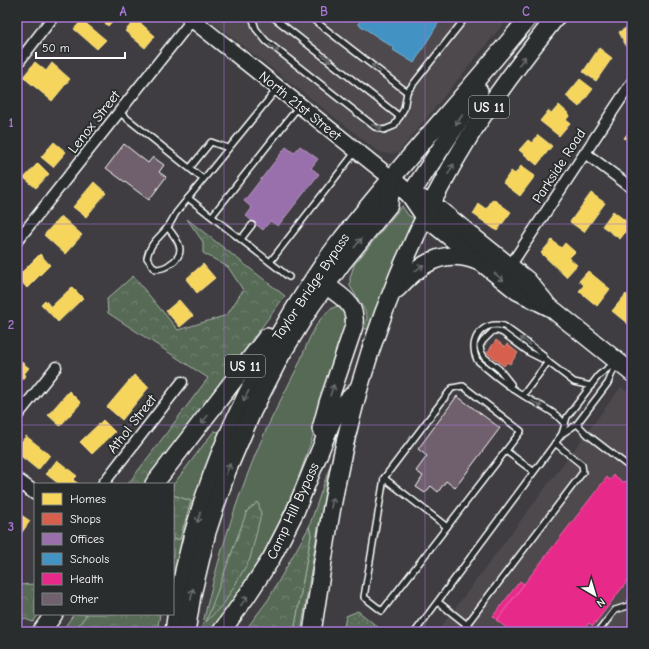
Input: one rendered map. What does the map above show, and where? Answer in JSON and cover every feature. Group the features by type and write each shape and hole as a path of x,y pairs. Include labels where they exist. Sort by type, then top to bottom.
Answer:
{"main road":[{"name":"US 11","path":"359,388 391,295 429,210 468,139 485,112 556,17"},
{"name":"North 21st Street","path":"192,18 429,210 510,266 526,280 550,308 632,373"},
{"name":"US 11","path":"391,178 524,23"},
{"path":"410,195 524,23"},
{"path":"186,632 192,594 207,532 227,471 252,412 281,355 304,317 326,285 389,205 391,178"},
{"name":"Taylor Bridge Bypass","path":"174,632 180,592 204,498 240,406 270,349 322,266 391,178"},
{"name":"North 21st Street","path":"429,210 483,263 517,291 550,308"},
{"path":"391,295 416,270 435,259 446,256 457,256 483,263"},
{"name":"US 11","path":"155,483 322,266"},
{"path":"308,482 328,403 355,320 354,313 348,303 326,285"},
{"path":"312,632 332,505 349,424 359,388"},
{"name":"Camp Hill Bypass","path":"221,632 246,597 282,539 308,482 332,421 341,407 359,388"},
{"path":"41,632 53,615"}],"street":[{"path":"17,64 53,17"},
{"name":"Lenox Street","path":"17,241 192,18"},
{"name":"Parkside Road","path":"510,266 632,82"},
{"path":"585,153 632,188"},
{"path":"17,416 56,367"},
{"name":"Athol Street","path":"104,483 182,382"},
{"path":"17,480 34,493"}],"lane":[{"path":"252,17 256,29 266,42 374,127 380,129 388,129 394,126 404,109 407,92 466,17"},
{"path":"273,17 400,117"},
{"path":"310,17 407,92"},
{"path":"168,228 177,240 180,252 178,257 172,263 161,269 155,269 147,258 152,243 168,228 176,213 278,88"},
{"path":"212,216 300,106"},
{"path":"119,112 203,179"},
{"path":"190,168 211,142 228,148"},
{"path":"270,262 356,150"},
{"path":"188,198 289,277"},
{"path":"241,240 252,225"},
{"path":"565,425 555,414 514,388 499,369 484,356 480,346 489,334 493,331 498,331 548,362 574,382 591,386"},
{"path":"562,434 567,417 599,375 617,361"},
{"path":"415,632 533,471 562,434 577,424 608,382 617,361"},
{"path":"523,395 548,362"},
{"path":"464,386 521,431 506,451 382,611 364,597 384,478 452,388 464,386"},
{"path":"577,424 588,435 630,468 632,481"},
{"path":"461,632 583,472 582,465 555,443"},
{"path":"506,451 533,471"},
{"path":"384,478 447,527"},
{"path":"598,632 615,610 628,606 632,601"},
{"path":"438,602 476,632"}],"shaded area":[{"path":"206,17 509,17 399,152 389,154 379,152"},
{"path":"621,387 632,395 632,632 437,632"}],"green space":[{"path":"402,206 408,215 418,221 372,331 364,328 367,318 365,311 350,286 350,278 354,265"},
{"path":"187,219 285,296 145,483 129,483 208,378 108,313 107,299 133,276 178,330 227,315 243,290 228,267 203,253 203,242"},
{"path":"337,306 346,314 346,326 315,430 297,482 277,528 258,564 218,622 208,632 201,632 224,544 238,501 259,446 317,324 329,310"},
{"path":"214,431 219,432 182,549 174,581 174,539 180,539 191,501 174,495 174,484"},
{"path":"330,466 334,468 318,528 301,632 294,632 311,535 309,527"},
{"path":"174,495 191,501 180,539 174,539"},
{"path":"258,502 261,514 250,559 225,602 206,622 247,511"},
{"path":"309,527 311,535 294,632 244,632 268,600"},
{"path":"34,584 34,615 38,615 33,622 17,616 17,585"},
{"path":"358,611 384,632 343,632 346,616"},
{"path":"73,615 86,615 74,632 61,632"},
{"path":"86,615 160,615 157,632 74,632"}],"building: Homes":[{"path":"98,17 116,17 108,26"},
{"path":"626,17 632,17 632,43 626,46 619,32 631,25"},
{"path":"136,19 155,36 145,48 125,31"},
{"path":"82,20 106,40 97,49 74,29"},
{"path":"599,48 612,58 596,81 583,72"},
{"path":"35,62 46,71 52,63 70,79 52,101 23,77"},
{"path":"580,79 593,89 579,107 566,96"},
{"path":"559,105 570,115 566,120 570,123 559,136 540,121 548,111 552,113"},
{"path":"632,128 632,144 624,138"},
{"path":"538,135 552,146 537,165 519,150 528,140 532,143"},
{"path":"54,142 66,152 53,167 41,157"},
{"path":"38,163 49,174 36,188 24,178"},
{"path":"521,166 535,176 520,196 503,183 511,171 515,174"},
{"path":"94,182 106,193 86,217 73,207"},
{"path":"591,193 605,203 584,232 570,222"},
{"path":"493,199 511,212 497,231 473,214 479,204 486,209"},
{"path":"613,211 631,225 620,239 602,226"},
{"path":"61,216 82,235 65,254 44,235"},
{"path":"552,240 561,248 565,243 575,252 569,258 577,265 566,277 541,253"},
{"path":"40,254 50,265 27,288 17,277"},
{"path":"203,264 215,278 197,293 186,279"},
{"path":"588,271 610,289 597,306 579,291 584,285 579,281"},
{"path":"72,287 83,298 58,322 41,304 45,300 51,307"},
{"path":"626,294 632,299 632,319 628,324 612,311"},
{"path":"179,300 193,316 180,327 166,311"},
{"path":"18,359 29,368 24,374 26,375 17,385"},
{"path":"134,375 149,387 122,420 107,407"},
{"path":"69,391 81,403 60,426 48,415"},
{"path":"103,420 115,432 92,454 80,442"},
{"path":"26,436 50,455 38,470 17,453 17,447"},
{"path":"57,460 77,476 73,480 78,483 58,483 46,474"},
{"path":"17,512 30,521 20,535 17,533"}],"building: Shops":[{"path":"496,340 505,347 507,344 518,353 510,364 507,362 504,366 487,353"}],"building: Offices":[{"path":"300,146 318,159 311,168 319,174 278,226 270,221 263,230 246,216 252,208 244,201 286,147 294,153"}],"building: Schools":[{"path":"341,17 358,17 352,21 343,20"},
{"path":"362,17 442,17 414,63 393,50 394,48 358,24"}],"building: Health":[{"path":"614,475 623,482 632,480 632,575 593,626 589,623 582,632 512,632 496,620 607,477 610,480"},
{"path":"520,581 524,584 497,620 493,616"}],"building: Other":[{"path":"124,144 148,163 153,157 164,165 159,172 166,177 149,200 106,168"},
{"path":"457,396 500,428 455,488 446,481 438,492 431,486 425,493 416,487 423,476 416,471 427,456 418,449"}]}
